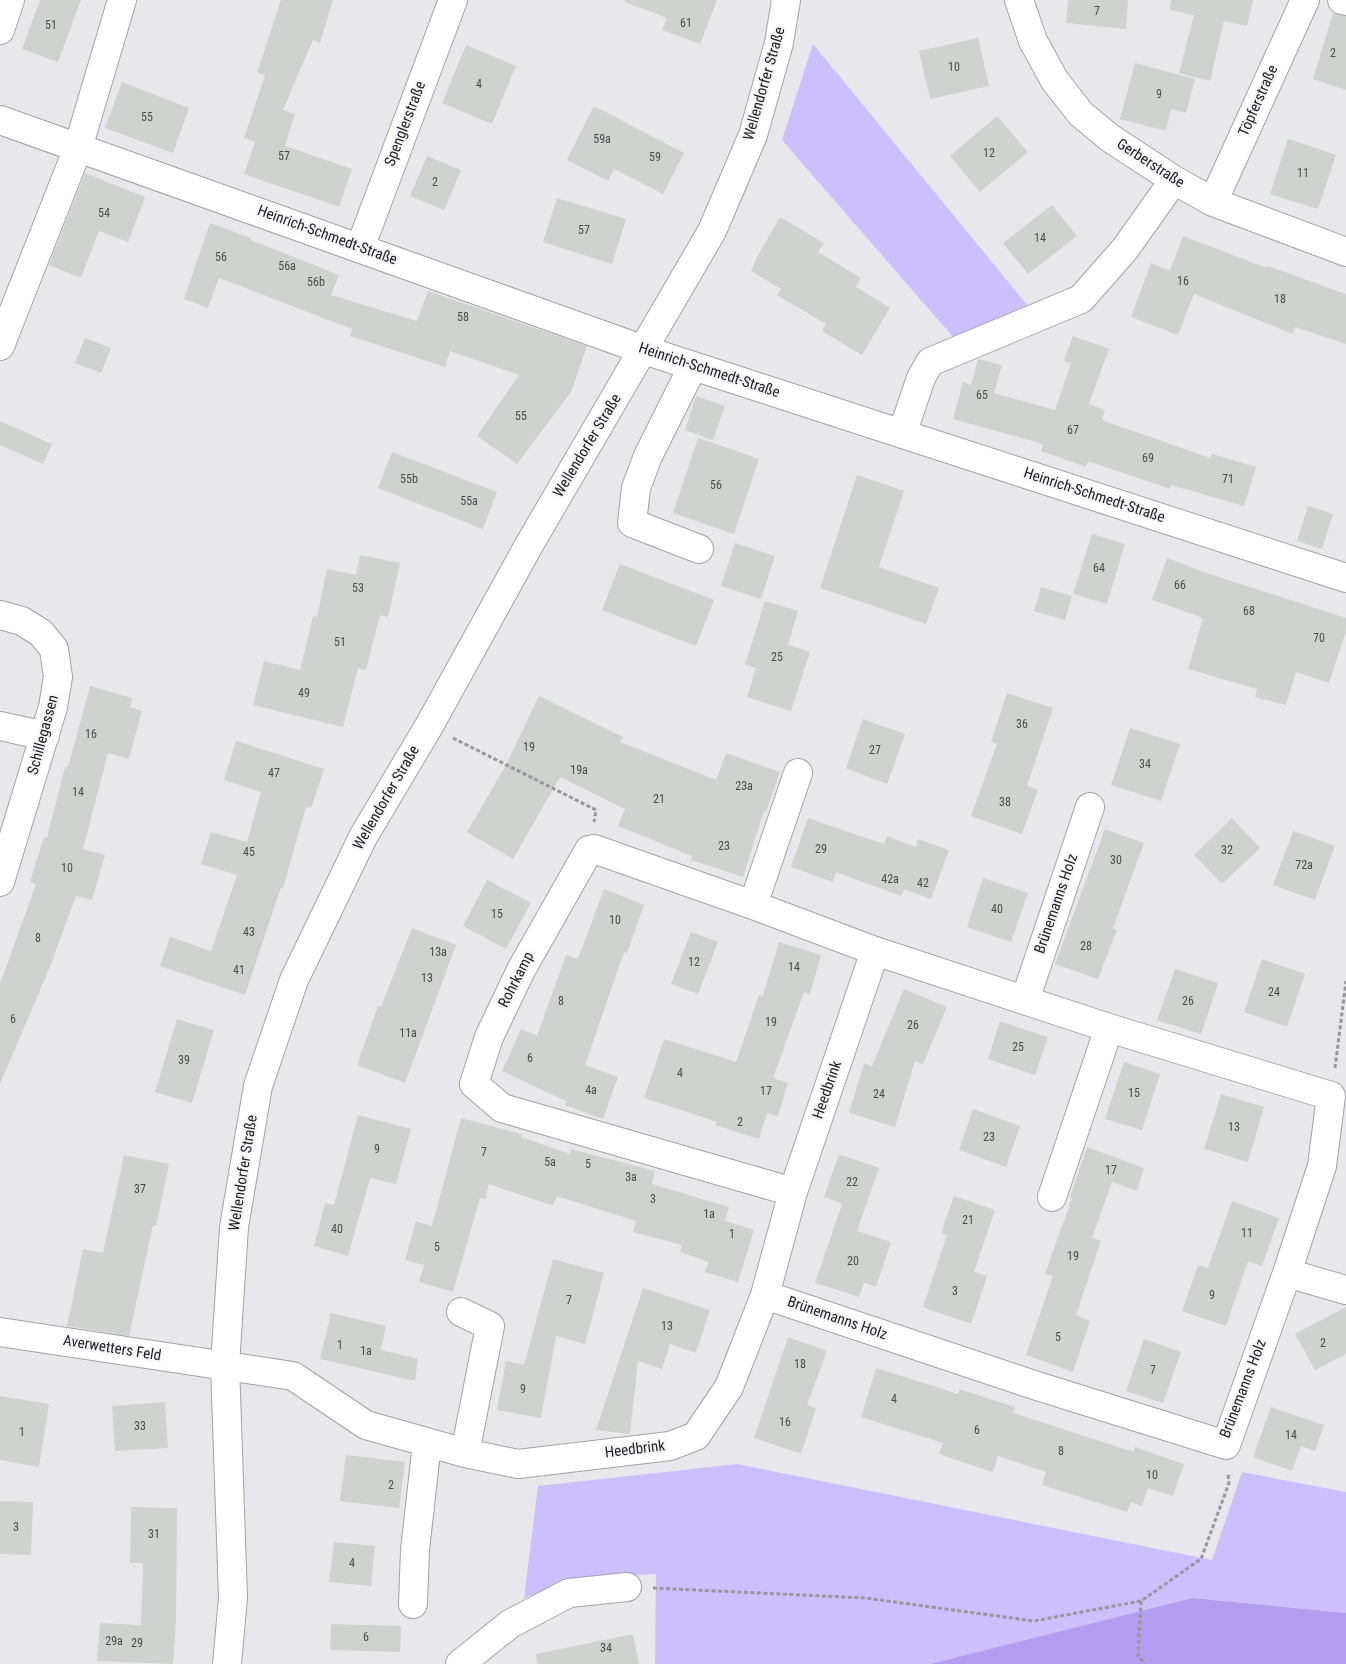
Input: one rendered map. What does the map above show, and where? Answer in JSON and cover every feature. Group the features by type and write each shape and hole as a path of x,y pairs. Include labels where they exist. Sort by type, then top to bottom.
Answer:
{"street":[{"path":"0,30 10,0"},
{"path":"0,346 78,148 122,0"},
{"name":"Spenglerstraße","path":"360,248 453,0"},
{"name":"Wellendorfer Straße","path":"227,1664 232,1598 224,1365 238,1199 258,1086 294,980 363,837 429,726 529,545 712,231 753,135 779,43 786,0"},
{"name":"Gerberstraße","path":"1019,0 1033,41 1054,81 1081,114 1110,138 1174,180 1213,202 1346,252"},
{"name":"Töpferstraße","path":"1213,202 1305,0"},
{"path":"1342,0 1346,1"},
{"name":"Heinrich-Schmedt-Straße","path":"0,120 644,350 1346,578"},
{"path":"902,434 921,378 930,362 1081,299 1125,249 1174,180"},
{"path":"693,366 648,456 636,488 632,523 699,549"},
{"name":"Schillegassen","path":"0,615 28,625 41,633 54,649 58,677 45,736 0,882"},
{"path":"0,726 45,736"},
{"path":"754,905 798,773"},
{"name":"Brünemanns Holz","path":"1025,1000 1090,807"},
{"path":"589,850 594,849 754,905 875,951 1109,1028 1331,1096"},
{"name":"Rohrkamp","path":"589,850 521,970 489,1037 474,1084 502,1108 793,1192"},
{"name":"Heedbrink","path":"224,1365 293,1376 366,1424 465,1453 518,1464 670,1446 696,1436 729,1387 765,1295 793,1192 875,951"},
{"path":"1052,1197 1109,1028"},
{"name":"Brünemanns Holz","path":"765,1295 1034,1385 1226,1445 1287,1273 1322,1166 1331,1096"},
{"path":"1287,1273 1346,1290"},
{"path":"461,1312 490,1326 465,1453"},
{"name":"Averwetters Feld","path":"0,1332 224,1365"},
{"path":"413,1604 415,1550 428,1443"},
{"path":"460,1664 510,1624 569,1592 626,1587"}],"path":[{"path":"429,726 596,810 589,850"},
{"path":"1331,1096 1346,981"},
{"path":"626,1587 865,1598 1034,1621 1141,1601 1201,1559 1229,1483 1226,1445"},
{"path":"1141,1601 1138,1656 1144,1664"}],"shaded area":[{"path":"813,44 1028,306 953,337 782,140"},
{"path":"737,1464 1212,1560 1242,1472 1346,1492 1346,1613 1193,1598 930,1664 655,1664 656,1574 588,1577 524,1598 538,1486"},
{"path":"1193,1598 1346,1613 1346,1664 930,1664"}],"building":[{"path":"40,0 81,0 58,62 22,49"},
{"path":"281,0 333,0 320,43 313,40 283,110 295,114 285,146 352,169 339,207 244,174 255,142 244,138 265,75 257,73"},
{"path":"625,0 717,0 700,44 662,30 667,18 625,2"},
{"path":"1068,0 1128,0 1126,29 1066,23"},
{"path":"1171,0 1253,0 1247,26 1224,21 1210,81 1179,73 1194,15 1170,10"},
{"path":"1333,13 1346,16 1346,90 1313,79"},
{"path":"978,38 989,86 930,99 919,51"},
{"path":"466,45 516,66 492,124 442,103"},
{"path":"1135,63 1195,79 1186,113 1171,109 1166,131 1120,119"},
{"path":"122,82 189,108 173,153 105,128"},
{"path":"594,106 684,153 663,194 614,169 608,181 567,160"},
{"path":"997,116 1028,152 980,192 950,156"},
{"path":"1288,139 1336,155 1318,209 1270,194"},
{"path":"427,156 461,170 444,210 410,196"},
{"path":"85,173 145,197 128,242 99,231 81,278 49,265"},
{"path":"557,198 626,219 612,264 543,242"},
{"path":"1052,205 1077,236 1028,274 1003,243"},
{"path":"780,217 824,243 818,252 861,278 856,287 890,308 862,355 822,331 826,324 777,295 781,289 751,271"},
{"path":"210,223 339,275 331,295 417,321 428,291 587,346 571,392 517,464 477,436 519,375 450,351 445,367 350,336 352,329 219,278 208,308 184,299"},
{"path":"1183,236 1267,268 1268,266 1346,294 1346,344 1295,327 1293,334 1194,294 1178,335 1131,317 1151,263 1170,271"},
{"path":"1073,336 1109,349 1089,404 1105,410 1102,420 1210,458 1212,454 1256,467 1244,506 1171,485 1170,489 1088,461 1086,467 1041,451 1043,444 953,419 963,382 971,385 978,359 1002,365 994,393 1055,410 1071,363 1064,361"},
{"path":"85,338 111,348 101,373 75,363"},
{"path":"696,396 725,406 713,440 685,430"},
{"path":"0,421 52,444 43,464 0,445"},
{"path":"698,438 759,459 734,534 673,513"},
{"path":"392,452 497,492 483,529 378,488"},
{"path":"857,475 904,491 879,567 939,588 926,624 820,588"},
{"path":"1308,506 1333,514 1322,549 1297,541"},
{"path":"1092,534 1125,544 1107,604 1073,594"},
{"path":"735,543 775,556 761,599 721,586"},
{"path":"360,555 400,563 388,617 380,615 366,670 358,668 343,727 253,705 264,661 300,670 313,616 317,617 327,569 356,575"},
{"path":"1167,558 1207,573 1346,618 1346,631 1329,683 1296,672 1286,705 1255,697 1257,689 1188,669 1203,618 1152,600"},
{"path":"620,564 714,600 696,646 602,610"},
{"path":"1041,587 1072,596 1065,620 1034,611"},
{"path":"765,601 798,611 788,645 810,652 791,711 747,697 756,668 745,665"},
{"path":"90,686 132,698 130,707 142,711 129,759 108,753 83,849 105,855 92,900 76,896 50,967 0,1084 0,984 36,884 30,882 44,837 47,838 65,767 68,767"},
{"path":"1007,693 1053,708 1027,786 1038,790 1022,834 971,816 997,744 991,742"},
{"path":"539,696 623,737 620,742 716,780 726,753 780,772 766,812 764,811 743,877 691,860 692,856 618,826 625,809 560,777 513,859 467,832 506,765"},
{"path":"863,719 905,734 887,784 846,768"},
{"path":"1130,728 1180,744 1161,801 1111,785"},
{"path":"236,741 324,769 311,808 306,807 283,888 281,887 245,995 160,966 170,937 211,951 237,875 201,864 211,832 247,842 261,792 224,780"},
{"path":"808,818 884,844 887,836 916,847 918,839 949,850 931,899 904,889 901,896 836,872 833,882 791,867"},
{"path":"1232,818 1260,848 1222,884 1194,855"},
{"path":"1105,829 1144,843 1113,928 1117,930 1098,979 1055,964"},
{"path":"1293,831 1335,846 1315,900 1273,885"},
{"path":"983,878 1028,893 1011,942 967,927"},
{"path":"487,880 531,903 506,949 463,926"},
{"path":"604,889 644,905 627,953 624,952 585,1065 618,1077 603,1119 565,1105 566,1101 502,1071 521,1029 537,1036 566,955 578,959"},
{"path":"412,928 456,945 405,1083 357,1065 378,1006 381,1007"},
{"path":"691,932 718,942 698,994 671,984"},
{"path":"779,942 821,955 810,994 804,992 773,1078 788,1083 778,1116 767,1113 759,1139 715,1125 717,1122 644,1098 664,1039 736,1062 759,995 763,996"},
{"path":"1262,959 1305,974 1287,1027 1244,1012"},
{"path":"1175,969 1218,983 1201,1034 1157,1020"},
{"path":"904,989 947,1007 923,1064 915,1061 895,1127 849,1113 864,1063 872,1066"},
{"path":"177,1019 214,1030 192,1103 155,1092"},
{"path":"1000,1021 1048,1037 1035,1075 988,1059"},
{"path":"1124,1062 1160,1074 1142,1130 1105,1119"},
{"path":"1221,1094 1264,1107 1248,1162 1204,1149"},
{"path":"973,1109 1020,1126 1006,1167 959,1150"},
{"path":"358,1115 411,1129 396,1184 370,1178 348,1256 314,1246 325,1203 334,1205"},
{"path":"461,1118 521,1134 521,1137 570,1154 571,1149 655,1171 652,1184 729,1207 725,1221 754,1230 738,1282 705,1272 709,1262 680,1252 682,1245 633,1232 636,1221 557,1196 553,1206 489,1184 485,1199 480,1198 453,1292 419,1282 424,1265 405,1260 416,1221 432,1226"},
{"path":"1087,1147 1144,1168 1137,1191 1112,1182 1092,1238 1101,1241 1076,1315 1090,1321 1073,1372 1026,1355 1053,1276 1045,1274 1072,1198 1070,1197"},
{"path":"839,1154 879,1168 857,1231 891,1242 876,1287 864,1283 859,1297 815,1283 842,1204 824,1197"},
{"path":"124,1155 169,1164 156,1226 153,1225 129,1336 67,1326 83,1249 103,1253"},
{"path":"954,1196 995,1210 974,1272 987,1276 971,1324 923,1307 947,1235 941,1233"},
{"path":"1232,1201 1279,1218 1262,1266 1248,1261 1226,1326 1182,1311 1198,1265 1208,1268"},
{"path":"553,1259 604,1273 585,1344 556,1336 541,1418 497,1410 506,1361 524,1365"},
{"path":"643,1288 710,1310 696,1353 670,1344 662,1369 638,1361 630,1434 596,1430"},
{"path":"1346,1307 1346,1354 1315,1370 1295,1334"},
{"path":"331,1313 386,1326 381,1350 418,1359 415,1381 320,1359"},
{"path":"788,1337 827,1351 807,1405 816,1408 801,1454 754,1438"},
{"path":"1144,1339 1181,1352 1163,1403 1126,1391"},
{"path":"876,1368 958,1394 960,1389 1015,1407 1013,1413 1134,1452 1135,1447 1184,1464 1173,1496 1148,1488 1142,1506 1131,1502 1127,1512 1042,1485 1046,1472 998,1456 993,1472 939,1454 943,1443 861,1417"},
{"path":"0,1396 49,1404 39,1467 0,1460"},
{"path":"165,1402 168,1448 115,1451 112,1406"},
{"path":"1271,1407 1324,1425 1315,1451 1301,1446 1292,1471 1253,1457"},
{"path":"346,1455 405,1462 399,1508 340,1501"},
{"path":"0,1501 33,1502 31,1555 0,1554"},
{"path":"131,1507 177,1508 176,1621 173,1664 97,1661 100,1623 141,1625 143,1563 130,1563"},
{"path":"334,1542 375,1546 371,1586 329,1582"},
{"path":"331,1624 401,1626 400,1652 330,1650"},
{"path":"633,1634 639,1664 537,1664 536,1654"}]}
